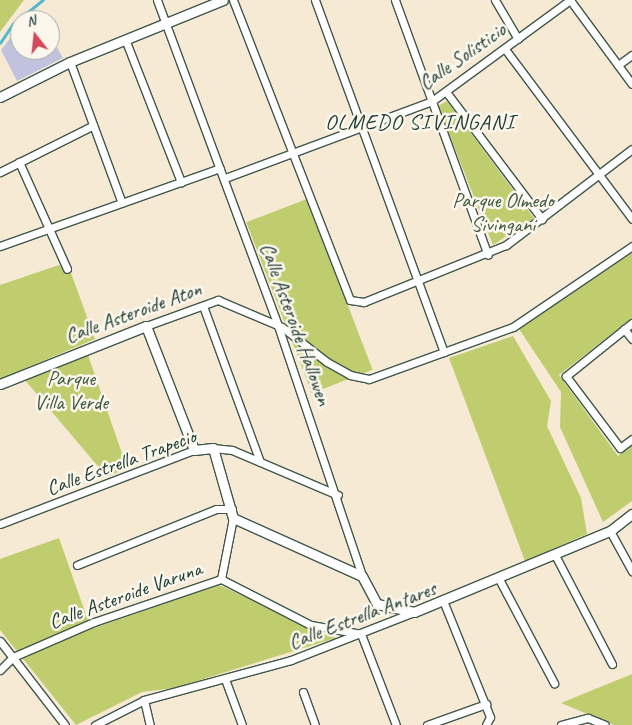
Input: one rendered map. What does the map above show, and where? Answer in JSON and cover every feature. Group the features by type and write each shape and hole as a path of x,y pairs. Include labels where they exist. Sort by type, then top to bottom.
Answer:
{"street":[{"name":"Calle Asteroide Hallowen","path":"157,0 225,178 278,326 338,495 362,576 377,604 414,612"},
{"path":"0,97 70,62 164,22 224,0"},
{"path":"233,0 350,300 364,302 488,254 542,219 632,149"},
{"path":"315,0 365,128 444,352"},
{"path":"395,0 488,254"},
{"path":"495,0 518,39"},
{"path":"570,0 632,84"},
{"name":"Calle Solisticio","path":"225,178 365,128 432,101 447,92 570,0"},
{"path":"125,39 181,182"},
{"path":"505,49 600,173 632,219"},
{"path":"618,65 632,55"},
{"path":"70,62 92,126 122,203"},
{"path":"447,92 542,219"},
{"path":"0,172 92,126"},
{"path":"19,162 52,228 66,270"},
{"path":"0,246 220,168"},
{"name":"Calle Asteroide Aton","path":"0,384 146,326 218,300 278,326 326,362 359,378 444,352 513,327 632,246"},
{"path":"203,306 260,462"},
{"path":"632,324 566,376 620,448 632,439"},
{"path":"146,326 194,450"},
{"path":"624,329 632,339"},
{"path":"213,448 232,513 221,579"},
{"name":"Calle Estrella Trapecio","path":"0,524 194,450 213,448 232,450 338,495"},
{"path":"77,565 216,509 232,513 362,576"},
{"name":"Calle Estrella Antares","path":"95,725 144,700 224,679 361,634 414,612 444,603 610,532 632,514"},
{"path":"610,532 632,571"},
{"path":"556,555 612,664"},
{"name":"Calle Asteroide Varuna","path":"0,670 13,658 94,622 221,579 311,625 361,634"},
{"path":"499,579 554,683"},
{"path":"444,603 486,704 490,717 486,725"},
{"path":"361,634 396,725"},
{"path":"0,641 66,725"},
{"path":"224,679 242,725"},
{"path":"303,692 315,725"},
{"path":"144,700 150,725"},
{"path":"427,725 486,704"},
{"path":"561,725 588,718 605,725"}],"shaded area":[{"path":"10,38 10,60 59,60 17,81 1,50"}],"green space":[{"path":"0,0 24,0 16,10 10,10 10,19 0,32"},
{"name":"Parque Olmedo Sivingani","path":"447,101 534,218 493,245 438,106"},
{"path":"307,199 373,370 312,393 246,222"},
{"path":"632,253 632,318 559,375 618,456 632,445 632,501 603,522 560,427 561,392 519,329"},
{"path":"59,265 71,273 95,339 0,379 0,285"},
{"path":"513,336 551,401 547,426 581,498 587,534 525,561 449,358"},
{"name":"Parque Villa Verde","path":"87,352 127,468 107,477 24,379"},
{"path":"59,538 91,629 219,585 336,638 174,688 142,692 76,725 0,630 0,559"},
{"path":"632,674 632,725 614,725 561,703"}],"waterway":[{"path":"0,43 13,24 43,0"}],"district":[{"name":"OLMEDO SIVINGANI","path":"420,123"}]}
